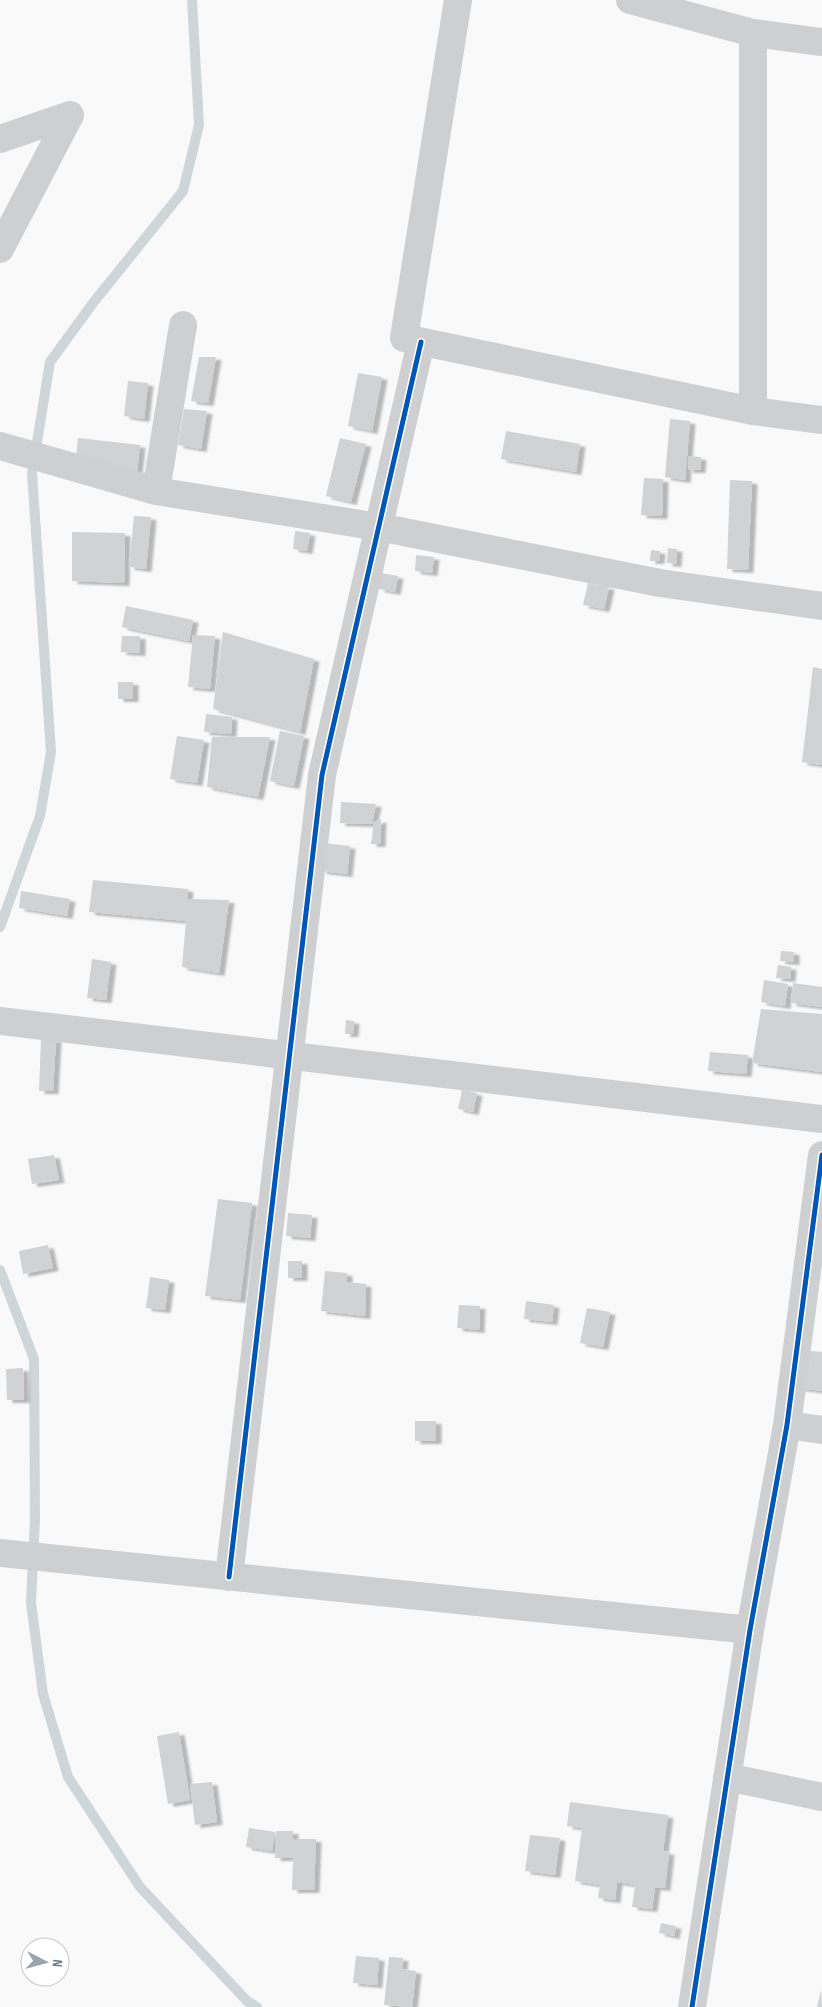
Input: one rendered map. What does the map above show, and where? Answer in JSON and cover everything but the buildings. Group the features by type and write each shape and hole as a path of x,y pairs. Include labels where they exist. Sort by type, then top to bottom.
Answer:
{"street":[{"path":"458,0 404,338 753,411 822,420"},
{"path":"630,0 752,33 822,42"},
{"path":"752,33 753,411"},
{"path":"0,140 70,115 0,250"},
{"path":"156,491 183,325"},
{"path":"229,1576 322,775 421,342"},
{"path":"0,446 156,491 379,527 660,583 822,606"},
{"path":"0,1021 822,1119"},
{"path":"692,2007 750,1630 787,1425 822,1155"},
{"path":"787,1425 822,1430"},
{"path":"0,1553 750,1630"},
{"path":"727,1777 822,1797"}],"waterway":[{"path":"0,927 40,816 51,752 32,473 50,362 93,303 183,191 199,125 192,0"},
{"path":"0,1270 34,1359 35,1519 31,1603 43,1694 68,1777 140,1887 247,2001 257,2007"}],"cycle path":[{"path":"229,1577 322,775 421,342"},
{"path":"692,2007 750,1630 787,1425 822,1155"}]}
